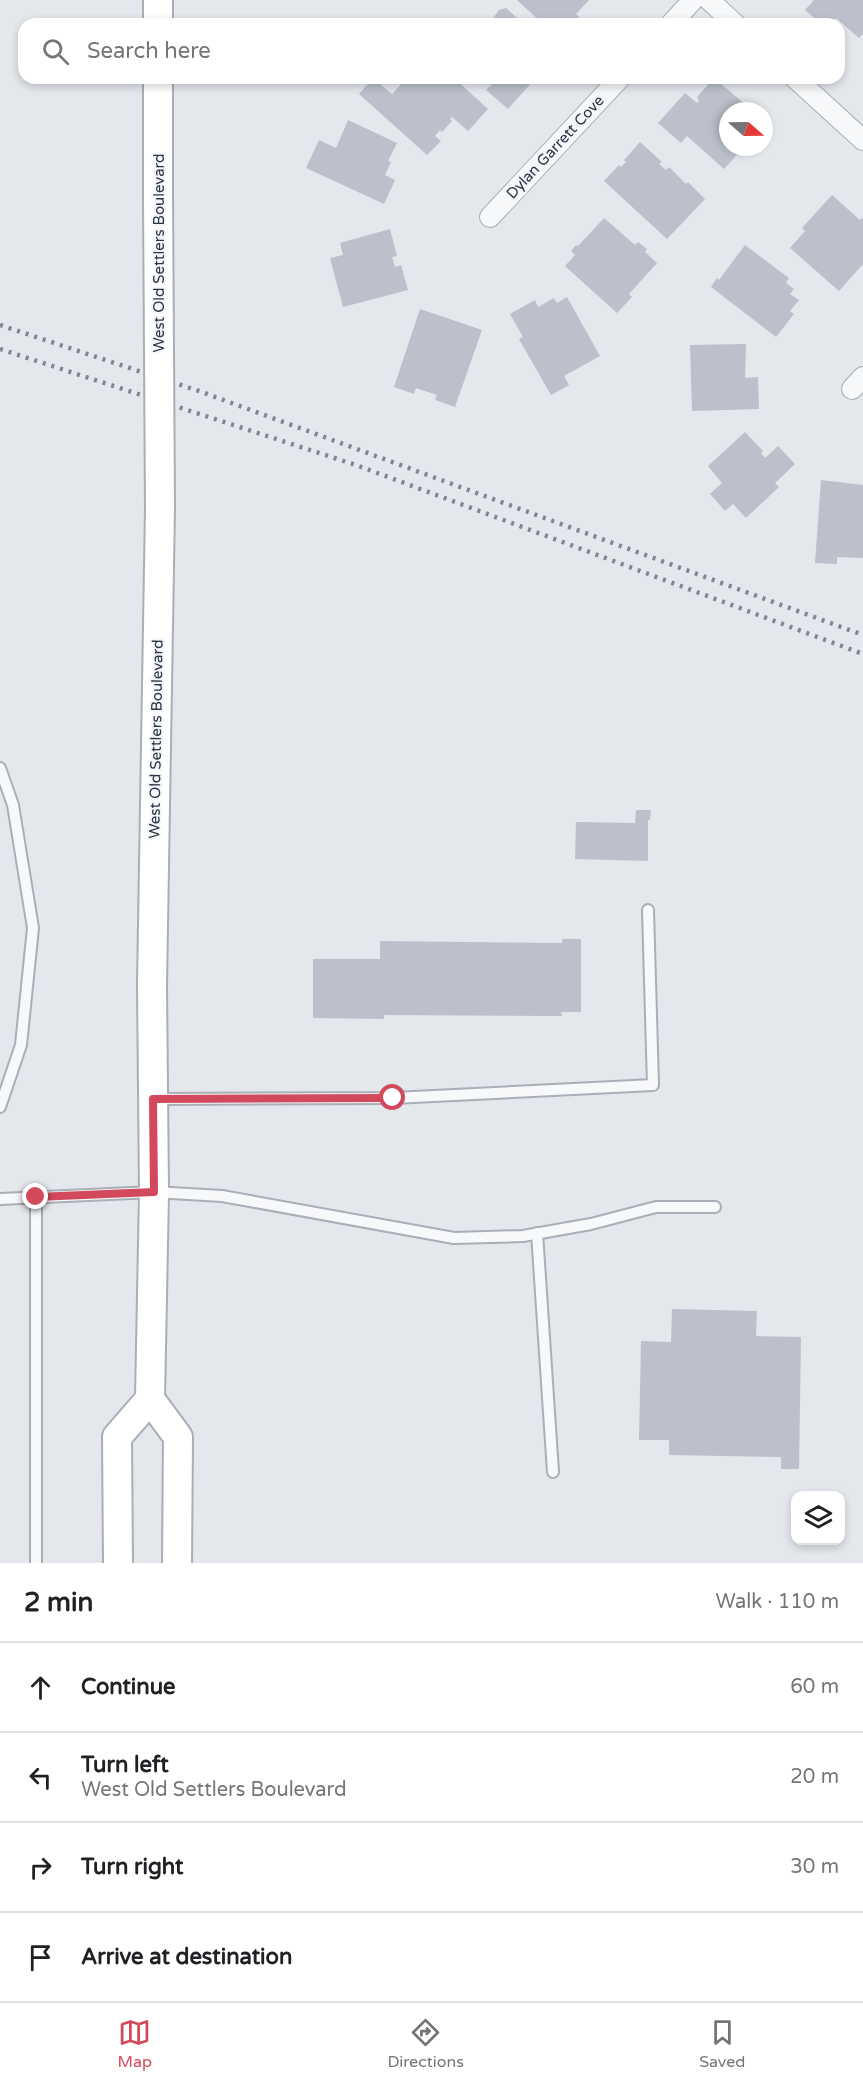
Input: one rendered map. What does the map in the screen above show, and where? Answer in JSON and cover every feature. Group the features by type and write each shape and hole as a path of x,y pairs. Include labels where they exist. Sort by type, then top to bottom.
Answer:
{"main road":[{"path":"158,0 158,18"},
{"name":"West Old Settlers Boulevard","path":"150,1399 154,1192 152,985 160,507 158,84"},
{"path":"118,1563 117,1437 150,1399 178,1437 177,1563"}],"street":[{"path":"676,18 693,0"},
{"path":"709,0 728,18"},
{"name":"Dylan Garrett Cove","path":"490,217 614,84"},
{"path":"802,84 863,140"}],"lane":[{"path":"0,768 13,805 33,928 21,1045 0,1107"},
{"path":"153,1099 389,1099 654,1085 648,910"},
{"path":"0,1198 154,1192 222,1196 454,1238 523,1236 591,1224 656,1207 715,1207"},
{"path":"36,1197 36,1563"},
{"path":"537,1233 553,1472"}],"building":[{"path":"517,0 589,0 576,14 580,18 536,18"},
{"path":"814,0 863,0 863,34 859,38 845,26 845,18 814,18 805,10"},
{"path":"506,8 517,18 493,18 499,10"},
{"path":"368,84 380,84 392,94 401,84 461,84 488,109 468,131 452,117 450,119 452,121 435,136 441,141 427,155 359,94"},
{"path":"492,84 530,84 508,109 486,90"},
{"path":"709,84 721,84 742,102 719,102 719,156 736,156 724,169 687,136 681,143 658,123 685,93 697,103 699,100 697,97"},
{"path":"348,120 397,143 388,161 391,162 385,175 395,180 384,204 306,168 319,140 336,148"},
{"path":"640,142 662,162 659,164 666,170 669,167 705,199 667,239 604,181 619,165 621,167 626,162 624,160"},
{"path":"832,195 860,220 863,219 863,264 839,291 790,248 805,231 802,228"},
{"path":"604,218 635,245 638,242 647,249 645,252 657,263 629,294 632,297 617,313 565,266 575,255 571,251"},
{"path":"390,229 397,256 392,257 395,267 401,265 408,290 343,307 330,258 343,255 340,243"},
{"path":"745,245 789,278 786,283 794,289 790,294 799,300 790,311 794,314 776,337 711,287 717,278 719,280"},
{"path":"567,297 600,356 564,376 569,385 551,395 519,339 523,337 510,314 535,300 538,307 554,298 557,303"},
{"path":"420,309 482,330 455,407 435,400 437,395 416,388 414,394 394,387"},
{"path":"746,344 745,378 758,377 759,409 692,411 690,345"},
{"path":"745,432 763,451 761,453 765,458 778,446 795,464 775,483 779,487 746,518 733,504 725,511 710,494 722,483 708,466"},
{"path":"821,480 863,485 863,558 837,557 837,564 815,563"},
{"path":"636,810 651,810 650,820 648,820 648,861 575,859 576,822 635,823"},
{"path":"562,939 581,939 581,1012 561,1012 562,1016 384,1015 384,1019 313,1018 313,959 380,959 380,941 562,943"},
{"path":"672,1309 757,1311 756,1336 801,1337 799,1469 781,1469 781,1457 669,1455 669,1440 639,1440 641,1341 671,1342"}],"railway":[{"path":"0,325 199,391 863,635"},
{"path":"0,349 356,465 863,654"}],"route":[{"path":"36,1197 154,1192 153,1099 393,1098"}]}
